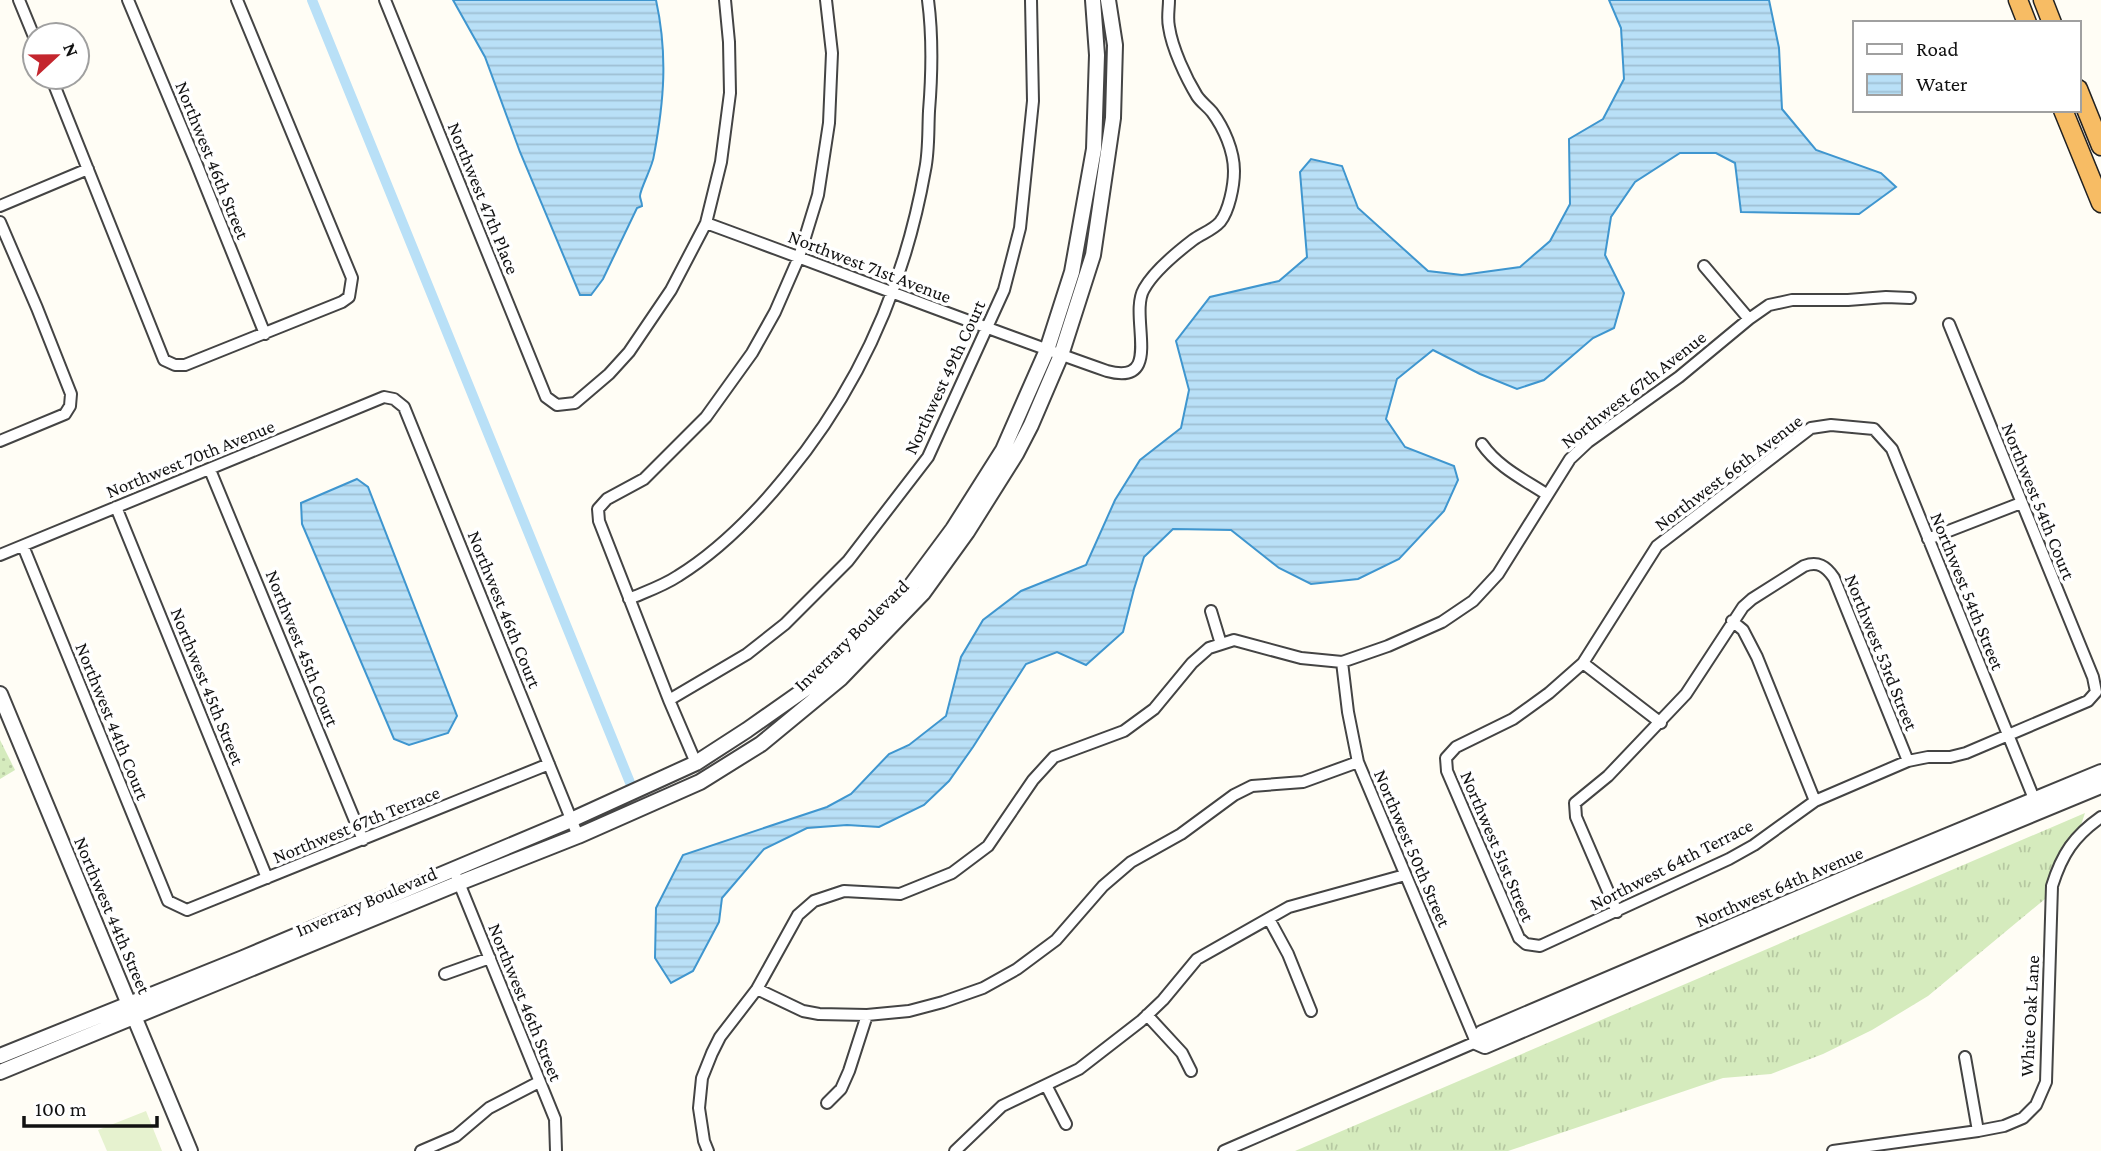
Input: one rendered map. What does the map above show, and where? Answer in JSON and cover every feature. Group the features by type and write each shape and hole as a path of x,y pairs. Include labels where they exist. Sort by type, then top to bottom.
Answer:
{"highway":[{"path":"2018,0 2026,21"},
{"path":"2043,0 2051,21"},
{"path":"2080,94 2101,146"},
{"path":"2064,112 2101,202"}],"street":[{"path":"19,0 28,21"},
{"name":"Northwest 46th Street","path":"128,0 265,334"},
{"path":"57,91 164,360 175,365 185,365 342,302 352,291 352,278 237,0"},
{"name":"Northwest 47th Place","path":"385,0 547,397 557,405 575,403 609,374 629,352 671,290 706,223"},
{"path":"706,223 721,162 730,93 725,0"},
{"path":"696,763 629,599 599,521 598,509 607,499 643,479 706,417 775,312 799,257 818,195 829,123 832,53 826,0"},
{"path":"629,599 676,578 719,547 762,505 811,447 845,393 877,334 912,231 926,167 932,65 928,0"},
{"name":"Northwest 49th Court","path":"669,700 747,654 785,624 848,561 928,457 1004,290 1020,228 1033,101 1031,0"},
{"name":"Inverrary Boulevard","path":"0,1072 135,1017 318,934 456,876 696,763 831,671 907,591 953,528 1003,450 1047,350 1072,272 1094,149 1097,55 1093,0"},
{"name":"Inverrary Boulevard","path":"456,876 578,836 700,782 761,744 841,678 923,593 967,533 1031,425 1061,355 1093,255 1113,118 1115,46 1108,0"},
{"name":"Northwest 71st Avenue","path":"706,223 1061,355 1120,375 1133,372 1139,365 1142,353 1138,312 1142,291 1154,275 1193,240 1220,222 1231,197 1234,170 1230,145 1213,113 1198,97 1175,50 1168,25 1169,0"},
{"path":"2081,155 2101,183"},
{"path":"0,206 88,169"},
{"path":"0,222 71,394 70,406 65,414 0,441"},
{"path":"1704,266 1749,319"},
{"name":"Northwest 67th Avenue","path":"1220,644 1234,640 1301,658 1342,662 1388,646 1442,622 1473,601 1498,574 1570,459 1588,442 1679,377 1769,305 1792,299 1910,298"},
{"name":"Northwest 54th Court","path":"1949,324 2093,677 2096,692"},
{"name":"Northwest 70th Avenue","path":"0,555 384,397 394,399"},
{"name":"Northwest 46th Court","path":"394,399 404,407 578,836"},
{"name":"Northwest 54th Street","path":"1831,425 1874,429 1892,449 2037,805"},
{"name":"Northwest 66th Avenue","path":"1446,758 1456,747 1513,719 1549,693 1583,663 1657,546 1811,428 1831,425"},
{"path":"1482,444 1490,456 1504,467 1546,494"},
{"name":"Northwest 45th Court","path":"211,470 363,840"},
{"path":"1928,539 2021,503"},
{"name":"Northwest 45th Street","path":"116,507 267,878"},
{"name":"Northwest 44th Court","path":"23,546 167,901 175,906"},
{"name":"Northwest 53rd Street","path":"1732,621 1752,599 1804,566 1817,563 1827,569 1834,578 1908,761"},
{"path":"708,1151 699,1108 702,1078 720,1037 757,989 798,915 814,901 845,891 900,894 952,873 988,846 1033,780 1054,757 1124,731 1154,709 1192,663 1209,648 1220,644 1211,611"},
{"path":"1617,912 1576,817 1575,803 1608,776 1661,723 1686,694 1732,621 1743,630 1757,657 1815,800"},
{"name":"Northwest 50th Street","path":"1342,662 1358,762 1476,1042"},
{"path":"1583,663 1661,723"},
{"name":"Northwest 64th Terrace","path":"1526,944 1540,946 1617,912 1754,845 1815,800 1908,761 1966,753 2088,701 2096,692"},
{"name":"Northwest 44th Street","path":"0,694 190,1151"},
{"name":"Northwest 51st Street","path":"1446,758 1447,771 1462,807 1519,939 1526,944"},
{"path":"757,989 803,1011 867,1015 909,1011 983,988 1017,969 1056,940 1103,886 1131,862 1181,834 1234,794 1252,786 1303,782 1358,762"},
{"name":"Northwest 67th Terrace","path":"175,906 187,910 549,764"},
{"name":"Northwest 64th Avenue","path":"1224,1151 1476,1042 1485,1046 2037,805 2101,772"},
{"name":"Northwest 64th Avenue","path":"2037,805 2101,786"},
{"name":"White Oak Lane","path":"1833,1151 2004,1126 2023,1118 2036,1105 2046,1082 2052,886 2071,843 2101,817"},
{"path":"955,1151 1002,1106 1079,1069 1147,1015 1197,959 1289,907 1405,875"},
{"name":"Northwest 46th Street","path":"456,876 555,1119 556,1151"},
{"path":"1269,919 1289,954 1311,1011"},
{"name":"Inverrary Boulevard","path":"0,1056 129,1003 318,934"},
{"path":"445,974 490,958"},
{"path":"827,1103 841,1089 867,1015"},
{"path":"1147,1015 1182,1053 1191,1071"},
{"path":"1965,1057 1978,1131"},
{"path":"421,1151 456,1136 489,1108 539,1082"},
{"path":"1046,1085 1066,1124"}],"green space":[{"path":"0,740 15,770 0,779"},
{"path":"2085,813 2080,828 2062,847 2050,872 2045,899 1928,996 1872,1030 1823,1054 1771,1074 1723,1078 1508,1151 1295,1151"},
{"path":"146,1111 162,1151 107,1151 98,1130"}],"water":[{"path":"453,0 656,0 662,40 663,78 653,160 640,197 642,206 637,208 603,279 591,295 580,295 520,152 485,57"},
{"path":"1609,0 1769,0 1779,48 1782,109 1816,150 1881,173 1896,187 1859,214 1741,212 1735,163 1716,153 1680,153 1635,182 1611,217 1605,255 1624,293 1614,328 1593,338 1544,380 1517,389 1433,350 1397,379 1386,419 1405,447 1454,466 1458,480 1444,511 1399,559 1358,579 1311,584 1279,568 1231,530 1173,529 1144,557 1123,632 1086,665 1057,652 1026,664 949,781 924,805 879,827 847,825 807,828 764,849 722,898 719,922 693,971 671,983 655,958 656,908 683,855 827,807 851,794 889,754 909,745 946,716 961,657 983,620 1021,591 1086,565 1115,500 1140,460 1181,428 1189,390 1176,341 1210,297 1279,281 1307,257 1300,172 1311,159 1342,166 1358,208 1428,271 1462,275 1520,267 1550,241 1570,204 1569,139 1603,119 1624,79 1621,28"},
{"path":"357,479 368,487 457,716 448,733 409,745 394,739 302,524 301,503"}],"waterway":[{"path":"312,0 631,785"}]}
